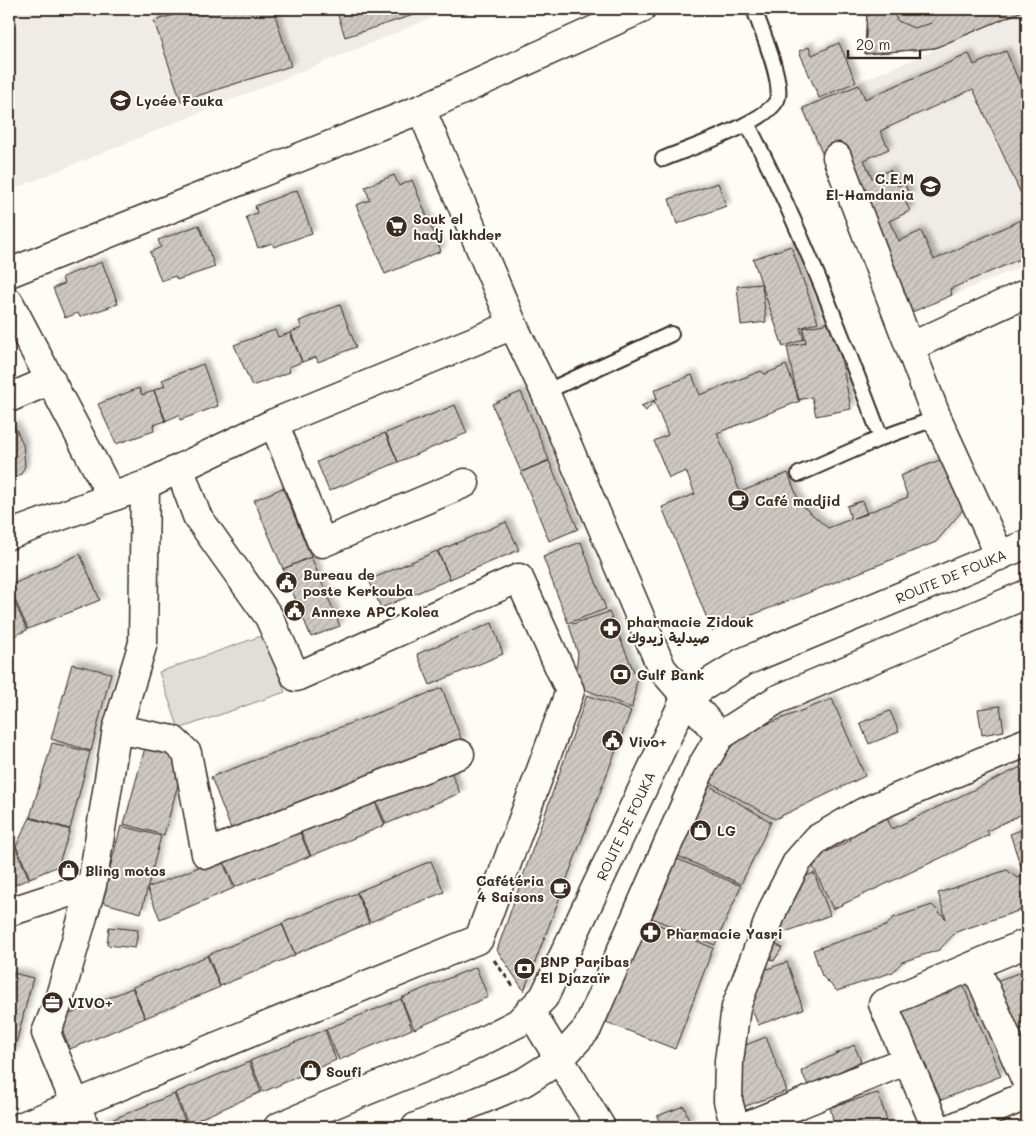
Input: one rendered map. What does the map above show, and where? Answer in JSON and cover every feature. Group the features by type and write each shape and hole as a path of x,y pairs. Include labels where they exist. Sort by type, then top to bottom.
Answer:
{"street":[{"path":"9,273 421,109 641,9"},
{"path":"421,109 513,325 546,392 662,669 720,736"},
{"path":"837,157 937,418 1000,556"},
{"path":"910,348 1027,293"},
{"path":"9,302 112,497"},
{"path":"9,536 145,485 180,470 274,423 513,325"},
{"path":"9,398 51,380"},
{"path":"274,423 322,543 465,483"},
{"path":"20,1127 80,1116 479,939 570,691 519,578 296,677 269,617 197,516 180,470"},
{"path":"80,1116 46,1033 58,1003 92,885 117,730 142,643 145,485"},
{"name":"ROUTE DE FOUKA","path":"278,1127 461,1052 518,1024 544,997 671,725 686,697 743,662 1027,544"},
{"path":"416,1127 524,1082 559,1060 587,1030 702,766 720,736 776,700 1027,594"},
{"path":"117,730 173,740 187,753 206,854 460,754"},
{"path":"735,1127 728,1101 729,1061 736,1007 774,907 797,862 817,839 864,812 1027,742"},
{"path":"9,912 92,885"},
{"path":"936,1127 883,1004 1027,942"},
{"path":"975,965 1027,1083"},
{"path":"530,1011 601,1127"},
{"path":"744,1127 907,1060"},
{"path":"954,1127 1027,1095"}],"lane":[{"path":"663,159 748,125 773,108 778,97 778,79 754,9"},
{"path":"748,125 769,165 834,314 881,438"},
{"path":"546,392 671,334"},
{"path":"799,474 881,438 937,418"}],"path":[{"path":"479,939 530,1011"}],"shaded area":[{"name":"Lycée Fouka","path":"9,9 454,9 9,191"},
{"name":"C.E.M El-Hamdania","path":"1027,11 1027,264 892,321 800,107"},
{"path":"264,635 285,692 179,729 159,672"}],"building":[{"path":"192,9 273,9 291,66 181,101 154,21"},
{"path":"336,9 432,9 345,37"},
{"path":"867,9 1027,9 935,48 865,54"},
{"path":"867,9 1027,9 935,48 865,54"},
{"path":"890,9 942,9 932,23 914,28 898,21"},
{"path":"839,43 856,82 819,98 799,51 809,47 812,55"},
{"path":"1006,51 1027,101 1027,207 973,89 880,131 889,149 864,160 872,178 890,170 898,186 904,183 910,196 904,199 910,211 889,221 899,241 921,231 934,260 1027,217 1027,256 950,289 952,295 893,320 803,108 859,85 865,99 969,54 974,65"},
{"path":"394,175 399,186 412,180 441,251 385,274 356,205 370,200 365,187"},
{"path":"718,183 726,206 677,224 669,199"},
{"path":"297,190 312,233 274,247 272,243 258,248 246,217 257,213 255,206"},
{"path":"199,225 215,267 177,280 175,276 161,281 150,252 161,247 158,240"},
{"path":"791,246 818,322 800,328 804,339 783,347 753,259"},
{"path":"102,262 118,304 80,317 78,313 65,318 53,288 64,284 62,277"},
{"path":"762,284 766,322 741,325 737,286"},
{"path":"340,305 356,347 318,362 316,357 302,362 291,332 302,328 299,321"},
{"path":"834,322 851,409 816,416 812,397 798,400 787,347 806,343 803,328"},
{"path":"275,330 278,337 290,333 302,362 289,367 290,372 252,386 234,345"},
{"path":"203,364 218,406 180,420 179,415 165,421 154,390 165,386 162,380"},
{"name":"Café madjid","path":"786,365 800,401 717,433 740,492 788,473 800,504 828,528 908,497 900,476 942,459 954,490 959,488 966,506 936,542 712,631 662,507 695,494 686,471 669,478 654,441 668,435 654,401 646,411 641,406 657,399 654,390 692,375 700,395 761,371 765,374"},
{"path":"139,388 142,395 154,391 166,421 153,425 154,431 116,444 98,404"},
{"path":"521,392 549,460 521,472 492,404"},
{"path":"455,405 467,433 398,462 386,433"},
{"path":"14,425 23,444 25,466 21,474 12,480 9,474 9,428"},
{"path":"385,433 398,462 329,491 317,462"},
{"path":"549,461 578,529 549,541 521,472"},
{"path":"283,488 311,557 283,569 254,500"},
{"path":"862,501 867,514 851,519 847,506"},
{"path":"506,522 519,550 450,579 438,551"},
{"path":"581,542 606,609 568,623 543,557"},
{"path":"437,551 450,579 381,608 369,580"},
{"path":"80,554 100,600 28,629 9,586"},
{"path":"311,557 340,626 311,637 283,569"},
{"path":"9,590 27,630 9,638"},
{"path":"609,612 637,679 632,708 574,685 578,654 569,625"},
{"path":"492,623 503,654 430,685 417,654"},
{"path":"72,664 111,673 91,751 51,739"},
{"path":"442,688 462,741 231,829 211,777"},
{"path":"587,695 631,711 524,991 497,950"},
{"path":"832,699 865,776 775,819 704,779 728,749 757,728"},
{"path":"1000,706 1004,731 982,735 978,709"},
{"path":"890,711 899,732 869,744 860,723"},
{"path":"52,743 90,752 70,829 30,817"},
{"path":"145,748 185,759 164,835 124,824"},
{"path":"447,763 460,793 386,824 373,794"},
{"path":"1027,764 1027,808 1023,810 1024,813 987,831 989,835 833,909 810,860 851,840 848,834 886,816 892,829"},
{"path":"703,782 771,822 741,884 671,853"},
{"path":"372,795 385,825 311,856 298,825"},
{"path":"30,818 70,830 58,866 30,878 16,846"},
{"path":"121,826 161,836 141,913 101,902"},
{"path":"297,826 310,856 235,887 222,857"},
{"path":"1027,828 1027,908 956,932 939,950 902,962 893,972 837,991 822,976 813,950 886,926 893,918 932,905 946,919 938,893 1007,870 1017,878 1024,876 1010,834"},
{"path":"15,846 29,879 9,887 9,849"},
{"path":"670,856 741,886 715,945 645,915"},
{"path":"221,858 234,888 160,919 147,888"},
{"path":"431,861 444,892 370,922 357,892"},
{"path":"814,873 830,915 783,933 767,891"},
{"path":"357,893 369,923 295,954 282,923"},
{"path":"643,918 713,948 675,1049 603,1021"},
{"path":"282,924 295,955 220,986 208,955"},
{"path":"109,927 138,930 135,948 107,945"},
{"path":"766,938 782,948 774,961 757,951"},
{"path":"207,956 220,987 145,1018 133,987"},
{"path":"787,962 803,1009 758,1025 746,992 761,986 756,973"},
{"path":"476,967 488,997 414,1029 401,998"},
{"path":"1027,970 1027,1027 1012,1032 993,982"},
{"path":"9,972 33,978 13,1055 9,1054"},
{"path":"963,985 1001,1076 939,1101 901,1011"},
{"path":"132,988 145,1018 70,1049 58,1019"},
{"path":"401,999 412,1029 339,1060 326,1029"},
{"path":"325,1030 336,1060 263,1092 250,1061"},
{"path":"766,1037 787,1091 738,1109 733,1050"},
{"path":"854,1045 861,1061 809,1087 801,1071"},
{"path":"249,1062 261,1092 188,1124 175,1093"},
{"path":"878,1093 889,1127 823,1127 834,1124 830,1107"},
{"path":"174,1094 186,1124 179,1127 100,1127 99,1125"},
{"path":"684,1106 690,1123 679,1127 661,1127 657,1116"}],"place":[{"name":"Lycée Fouka","path":"120,100"},
{"name":"C.E.M El-Hamdania","path":"930,186"},
{"name":"Souk el hadj lakhder","path":"397,226"},
{"name":"Café madjid","path":"739,500"},
{"name":"Bureau de poste Kerkouba","path":"287,582"},
{"name":"Annexe APC Kolea","path":"295,611"},
{"name":"pharmacie Zidouk صيدلية زيدوك","path":"611,629"},
{"name":"Gulf Bank","path":"621,674"},
{"name":"Vivo+","path":"613,741"},
{"name":"LG","path":"701,830"},
{"name":"Bling motos","path":"69,870"},
{"name":"Cafétéria 4 Saisons","path":"560,888"},
{"name":"Pharmacie Yasri","path":"650,933"},
{"name":"BNP Paribas El Djazaïr","path":"524,969"},
{"name":"VIVO+","path":"52,1002"},
{"name":"Soufi","path":"310,1071"}]}
